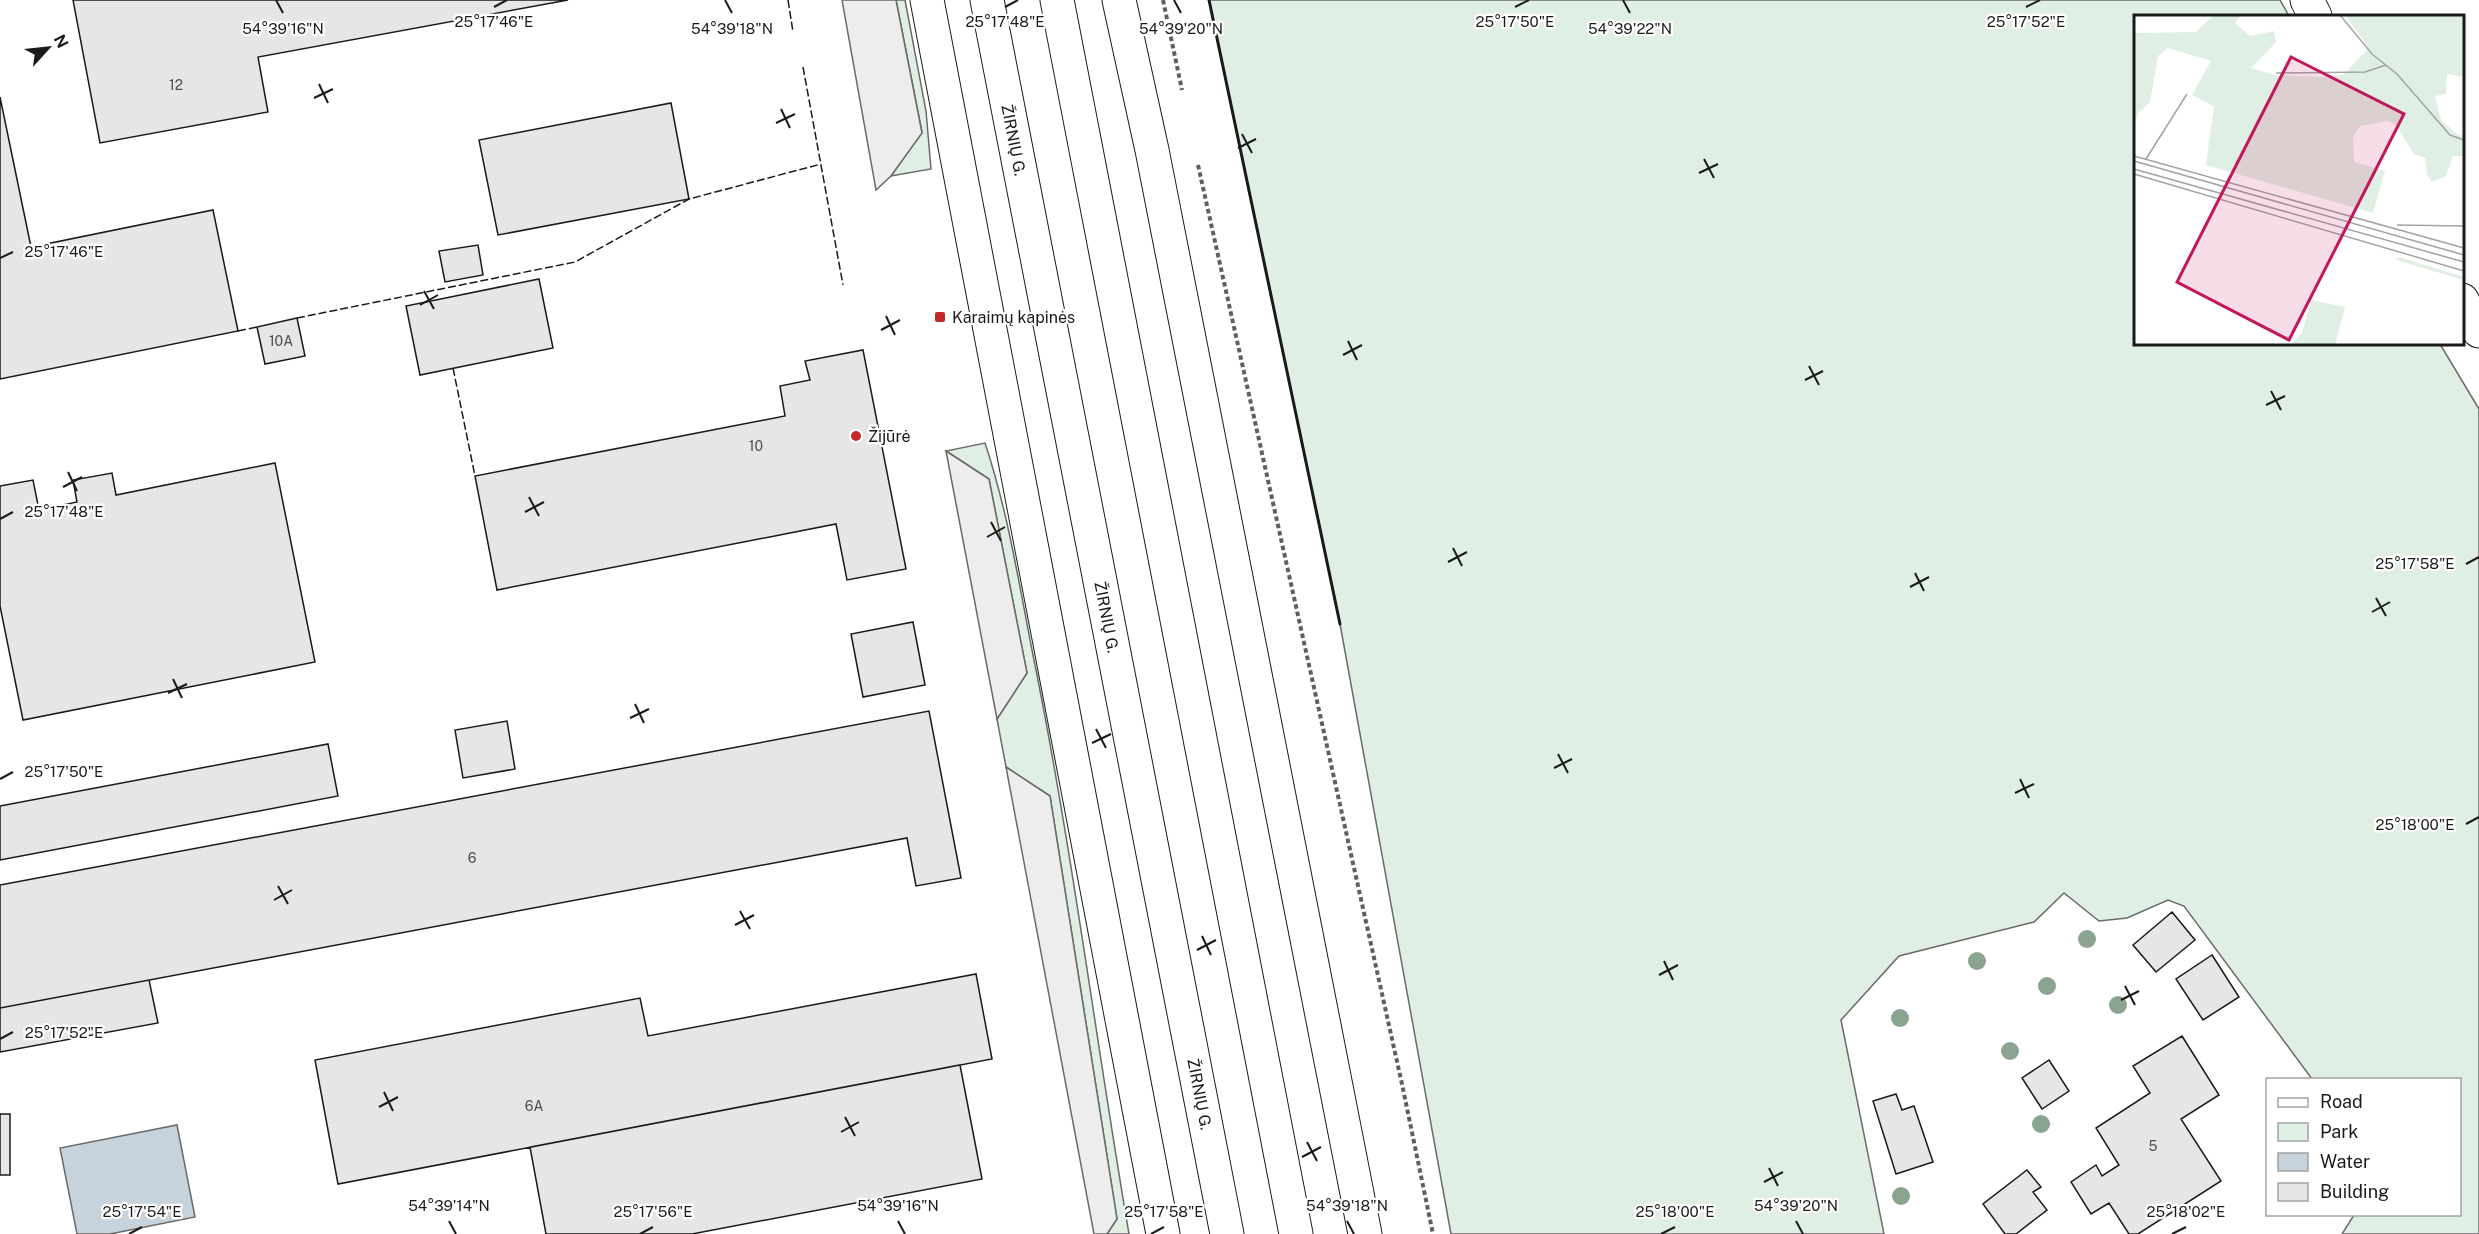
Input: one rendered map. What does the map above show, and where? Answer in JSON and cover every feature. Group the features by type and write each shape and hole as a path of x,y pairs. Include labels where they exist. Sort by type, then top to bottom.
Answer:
{"main road":[{"path":"927,0 1163,1234"},
{"name":"ŽIRNIŲ G.","path":"987,0 1227,1234"},
{"path":"1057,0 1296,1234"},
{"path":"1119,0 1152,150 1365,1234"},
{"path":"2307,0 2314,15"},
{"path":"2464,302 2479,331"}],"path":[{"path":"1163,0 1184,101"},
{"path":"1196,157 1392,1038 1433,1234"}],"green space":[{"path":"896,0 905,0 926,111 931,169 891,176 922,132"},
{"path":"1209,0 2280,0 2288,15 2134,15 2134,345 2441,345 2479,409 2479,1234 2342,1234 2353,1216 2461,1216 2461,1078 2311,1078 2184,906 2168,900 2127,918 2099,921 2064,893 2034,922 1899,956 1841,1020 1884,1234 1451,1234 1340,624"},
{"path":"985,443 1007,522 1047,727 1129,1234 1107,1234 1117,1219 1050,796 1006,767 997,719 1027,673 989,479 946,451"}],"shaded area":[{"path":"842,0 896,0 922,133 891,176 876,190"},
{"path":"946,451 989,479 1027,673 997,719"},
{"path":"1006,767 1050,796 1117,1219 1107,1234 1094,1234"}],"water":[{"path":"177,1125 195,1217 110,1234 77,1234 60,1148"}],"building":[{"path":"73,0 568,0 258,57 268,112 100,143"},
{"path":"0,97 31,247 213,210 238,331 0,379"},
{"path":"671,103 689,199 498,235 479,140"},
{"path":"478,245 483,275 445,282 439,251"},
{"path":"539,279 553,348 420,375 406,306"},
{"path":"297,318 305,356 265,364 257,327"},
{"path":"863,350 906,569 847,580 836,524 497,590 475,476 785,416 780,386 810,380 805,361"},
{"path":"275,463 315,662 23,720 0,606 0,486 33,480 39,510 77,502 73,480 112,473 116,495"},
{"path":"913,622 925,685 863,697 851,634"},
{"path":"929,711 961,878 916,886 907,838 0,1008 0,885"},
{"path":"507,721 515,769 463,778 455,730"},
{"path":"328,744 338,796 0,860 0,806"},
{"path":"2172,912 2195,940 2156,972 2133,945"},
{"path":"2212,955 2239,997 2203,1020 2176,979"},
{"path":"976,974 992,1059 338,1184 315,1060 640,998 648,1036"},
{"path":"149,980 158,1023 0,1052 0,1008"},
{"path":"2182,1036 2219,1095 2181,1119 2221,1181 2138,1234 2129,1234 2109,1203 2091,1214 2071,1182 2096,1165 2102,1176 2119,1165 2096,1128 2150,1093 2133,1066"},
{"path":"2049,1060 2069,1091 2042,1109 2022,1078"},
{"path":"960,1065 982,1179 692,1234 546,1234 530,1147"},
{"path":"1896,1094 1902,1110 1914,1106 1933,1162 1896,1174 1873,1101"},
{"path":"0,1114 10,1114 10,1175 0,1175"},
{"path":"2027,1170 2041,1187 2033,1192 2047,1210 2016,1234 2005,1234 1983,1204"}],"fence":[{"path":"788,0 793,32"},
{"path":"803,67 843,285"},
{"path":"297,318 575,262 689,199 821,164"},
{"path":"238,331 257,327"},
{"path":"453,368 475,476"}],"wall":[{"path":"1209,0 1340,624"}],"place":[{"name":"Karaimų kapinės","path":"940,317"},
{"name":"Žijūrė","path":"856,436"}]}
